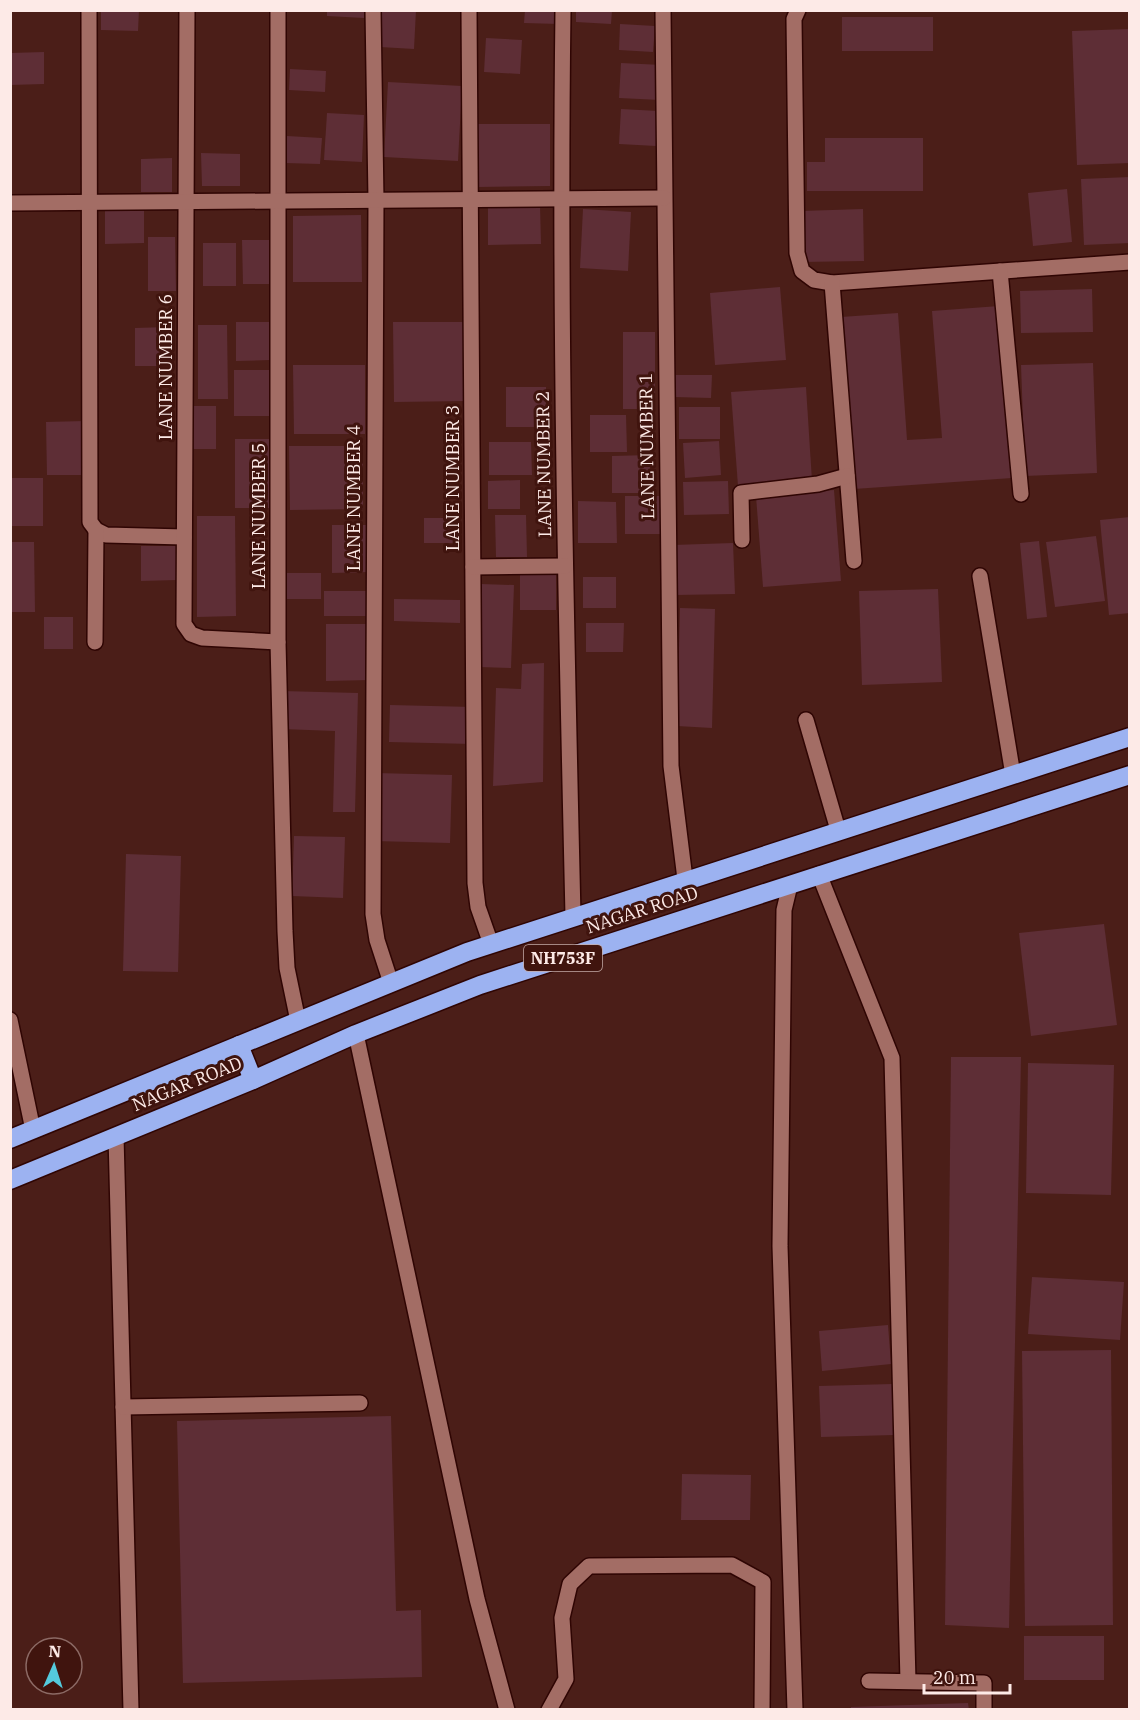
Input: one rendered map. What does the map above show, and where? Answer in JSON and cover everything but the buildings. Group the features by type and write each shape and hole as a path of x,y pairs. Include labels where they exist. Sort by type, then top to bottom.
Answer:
{"highway":[{"name":"NAGAR ROAD","path":"10,1139 491,944 685,879 1130,737"},
{"name":"NAGAR ROAD","path":"10,1180 253,1080 356,1034 491,982 1130,774"},
{"path":"239,1045 253,1080"}],"street":[{"path":"89,10 91,202 88,509 90,522 96,530 106,535 184,537"},
{"name":"LANE NUMBER 6","path":"187,10 184,624 191,634 202,638 278,642"},
{"name":"LANE NUMBER 5","path":"278,10 278,642 285,931 287,968 298,1021"},
{"name":"LANE NUMBER 4","path":"373,10 376,200 374,914 377,940 391,983"},
{"name":"LANE NUMBER 3","path":"469,10 475,883 478,907 491,944"},
{"name":"LANE NUMBER 2","path":"563,10 561,199 565,566 573,916"},
{"name":"LANE NUMBER 1","path":"663,10 671,766 685,879"},
{"path":"795,13 797,253 802,271 814,280 832,284 1130,262"},
{"path":"10,203 664,198"},
{"path":"1000,271 1021,495"},
{"path":"832,284 854,561"},
{"path":"742,540 741,494 818,484 847,476"},
{"path":"95,642 96,530"},
{"path":"473,567 565,566"},
{"path":"980,576 1013,775"},
{"path":"806,720 838,830"},
{"path":"819,874 892,1058 908,1681"},
{"path":"790,885 784,910 780,1246 795,1710"},
{"path":"10,1020 33,1130"},
{"path":"356,1034 477,1599 507,1710"},
{"path":"116,1136 131,1710"},
{"path":"123,1407 360,1403"},
{"path":"549,1710 566,1679 561,1618 570,1584 589,1566 647,1564 732,1565 763,1582 762,1710"},
{"path":"869,1682 984,1683 984,1710"}]}
